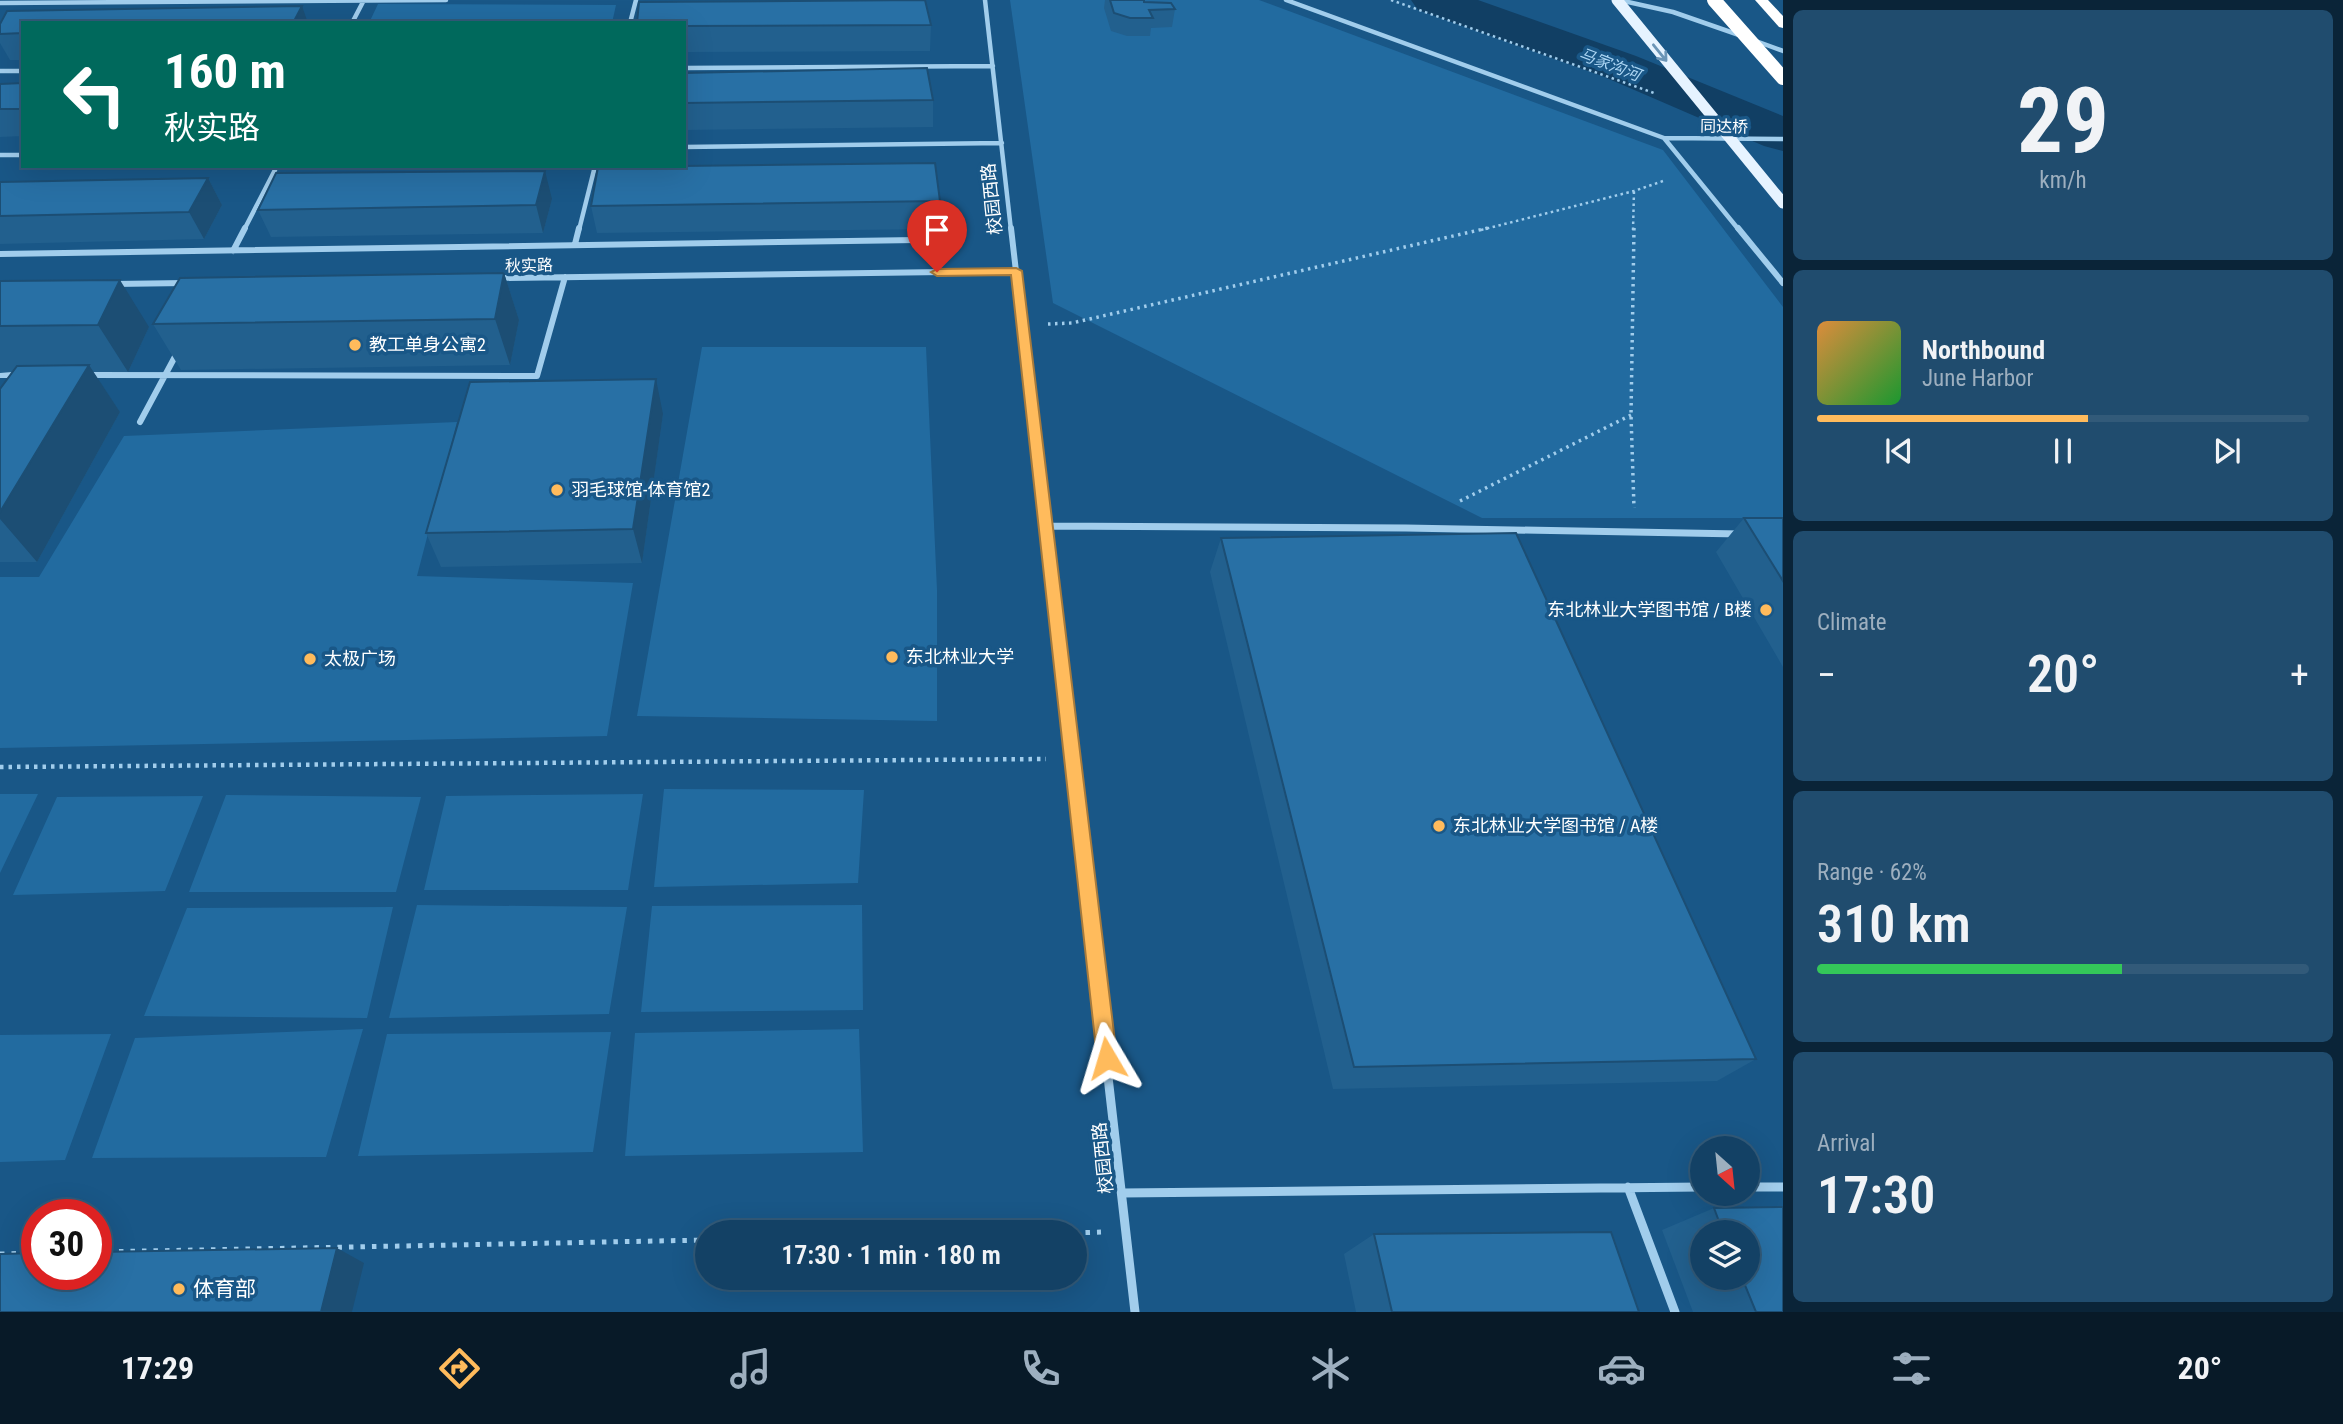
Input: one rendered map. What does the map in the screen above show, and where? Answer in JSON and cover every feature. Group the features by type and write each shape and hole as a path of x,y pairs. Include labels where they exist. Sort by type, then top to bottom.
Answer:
{"highway":[{"path":"1714,0 1783,78"},
{"path":"1761,0 1783,23"}],"main road":[{"path":"1618,0 1783,203"}],"street":[{"path":"353,21 364,0"},
{"path":"0,3 446,0"},
{"path":"631,21 636,0"},
{"name":"校园西路","path":"985,0 1135,1312"},
{"path":"1286,0 1664,138 1689,172 1783,283"},
{"path":"1618,0 1673,12 1783,51"},
{"path":"18,13 28,2"},
{"path":"686,68 993,66"},
{"path":"0,71 21,71"},
{"name":"同达桥","path":"1664,138 1783,139"},
{"path":"686,147 1002,143"},
{"path":"0,155 21,155"},
{"path":"233,251 276,168"},
{"path":"575,244 594,168"},
{"path":"0,254 917,240"},
{"name":"秋实路","path":"495,278 1016,271"},
{"path":"83,375 537,376 565,277"},
{"path":"108,284 188,283"},
{"path":"141,422 184,340"},
{"path":"0,375 28,375"},
{"path":"1046,526 1406,528 1743,534"},
{"path":"1628,1187 1675,1312"},
{"path":"1122,1193 1690,1187"},
{"path":"1760,1187 1783,1187"}],"path":[{"path":"1391,0 1643,87 1655,94"},
{"path":"1023,324 1072,323 1404,249 1634,191 1689,172"},
{"path":"1634,191 1631,415 1635,534"},
{"path":"1453,504 1631,415"},
{"path":"0,767 1073,759"},
{"path":"112,1252 695,1240"},
{"path":"0,1254 21,1253"}],"shaded area":[{"path":"1010,0 1259,0 1663,150 1783,307 1783,518 1482,518 1053,303"},
{"path":"378,4 616,5 612,21 370,21"},
{"path":"702,347 926,347 937,590 937,721 637,716"},
{"name":"太极广场","path":"457,422 417,576 633,583 607,736 0,748 0,577 39,577 124,436"},
{"path":"664,789 864,790 858,883 654,887"},
{"path":"0,794 38,794 0,873"},
{"path":"643,794 628,890 424,890 446,796"},
{"path":"226,795 421,797 396,892 189,892"},
{"path":"203,796 165,891 13,895 57,797"},
{"path":"417,905 627,907 609,1014 389,1018"},
{"path":"862,905 863,1010 641,1012 652,906"},
{"path":"393,907 367,1018 144,1016 187,908"},
{"path":"363,1029 326,1157 92,1158 135,1038"},
{"path":"859,1029 863,1152 625,1156 635,1033"},
{"path":"611,1032 593,1152 358,1156 387,1034"},
{"path":"111,1034 65,1160 0,1162 0,1035"}],"building":[{"path":"925,0 931,25 686,26 686,21 637,21 639,2"},
{"path":"1110,0 1171,3 1175,9 1149,10 1153,18 1130,18 1114,13"},
{"path":"302,6 294,21 21,21 21,33 0,34 0,24 7,11"},
{"path":"927,68 933,100 686,103 686,73"},
{"path":"21,83 21,109 0,109 0,84"},
{"path":"935,163 940,201 591,206 598,168"},
{"path":"545,171 536,205 258,210 276,173"},
{"path":"208,178 189,212 0,216 0,182"},
{"path":"504,273 495,319 153,324 180,278"},
{"path":"120,280 98,325 0,326 0,281"},
{"path":"89,365 0,512 0,389 17,366"},
{"name":"羽毛球馆-体育馆2","path":"656,379 633,529 426,533 470,382"},
{"path":"1744,518 1783,518 1783,581"},
{"name":"东北林业大学图书馆 / A楼","path":"1516,533 1756,1059 1354,1067 1221,538"},
{"path":"1783,1207 1783,1312 1756,1312 1747,1290 1760,1290 1760,1220 1718,1220 1714,1208"},
{"path":"1611,1232 1639,1312 1392,1312 1374,1234"},
{"name":"体育部","path":"337,1248 321,1312 0,1312 0,1254 21,1253 21,1290 112,1290 112,1252"}],"waterway":[{"name":"马家沟河","path":"1434,0 1619,66 1783,135"}],"place":[{"name":"教工单身公寓2","path":"355,345"},
{"name":"羽毛球馆-体育馆2","path":"557,490"},
{"name":"东北林业大学图书馆 / B楼","path":"1766,610"},
{"name":"东北林业大学","path":"892,657"},
{"name":"太极广场","path":"310,659"},
{"name":"东北林业大学图书馆 / A楼","path":"1439,826"},
{"name":"体育部","path":"179,1289"}],"route":[{"path":"937,272 1016,271 1107,1058"}]}
